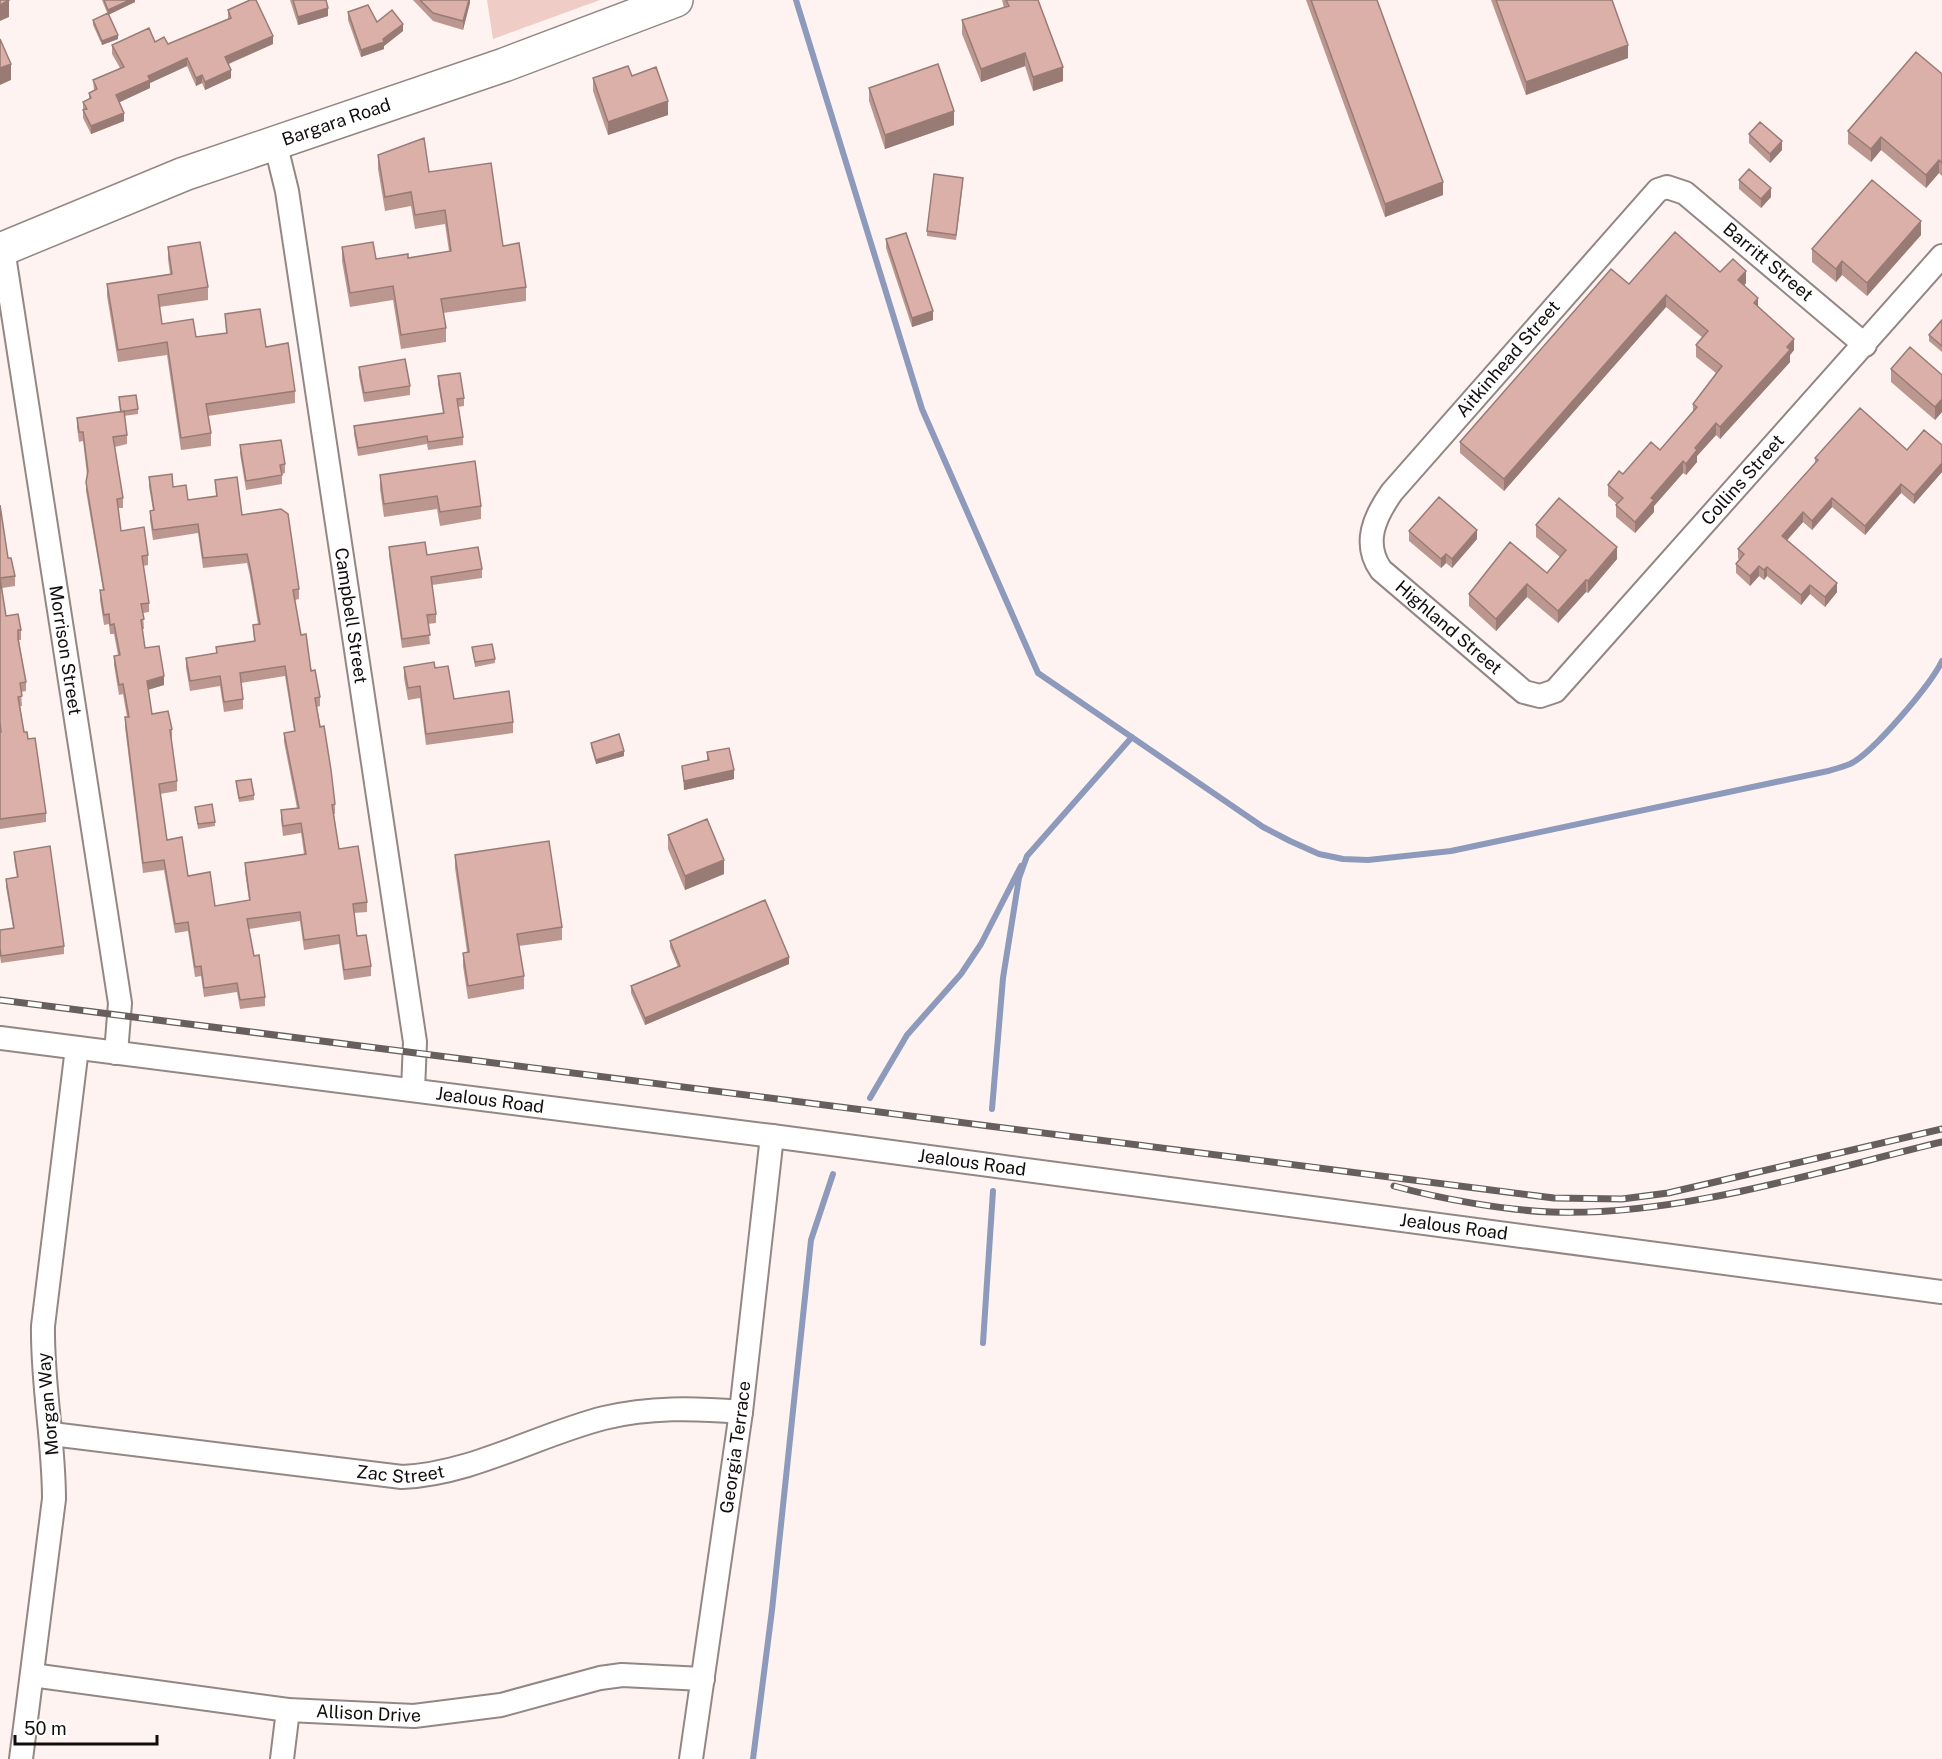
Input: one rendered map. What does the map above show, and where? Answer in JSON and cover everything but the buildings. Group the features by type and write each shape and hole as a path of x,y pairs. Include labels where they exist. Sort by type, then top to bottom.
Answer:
{"main road":[{"name":"Bargara Road","path":"1,249 122,197 275,142 504,66 676,0"}],"street":[{"name":"Campbell Street","path":"275,142 287,191 415,1042 413,1090"},
{"name":"Barritt Street","path":"1667,187 1685,193 1865,345"},
{"name":"Aitkinhead Street","path":"1372,545 1375,520 1392,492 1651,195 1667,187"},
{"name":"Morrison Street","path":"1,249 120,1003 116,1053"},
{"name":"Collins Street","path":"1540,696 1547,695 1561,685 1942,256"},
{"name":"Highland Street","path":"1372,545 1375,562 1382,570 1524,692 1540,696"},
{"name":"Jealous Road","path":"0,1038 772,1136 1942,1292"},
{"name":"Morgan Way","path":"21,1759 53,1507 52,1434 43,1326 77,1048"},
{"name":"Georgia Terrace","path":"692,1759 741,1412 772,1136"},
{"name":"Zac Street","path":"52,1434 402,1477 438,1473 603,1418 670,1408 741,1412"},
{"name":"Allison Drive","path":"32,1675 288,1710 414,1716 501,1704 600,1678 622,1675 702,1678"},
{"path":"282,1759 288,1710"}],"shaded area":[{"path":"487,0 600,0 493,39"}],"waterway":[{"path":"796,0 922,409 1038,673 1263,827 1319,854 1343,859 1368,860 1451,851 1828,771 1850,764 1873,746 1914,701 1942,661"},
{"path":"992,1109 1003,978 1019,878 1027,856 1132,737"},
{"path":"870,1098 907,1035 961,974 981,944 1021,866"},
{"path":"753,1759 772,1610 811,1240 833,1174"},
{"path":"983,1343 993,1191"}],"railway":[{"path":"0,1000 1554,1198 1622,1199 1668,1193 1942,1129"},
{"path":"1394,1186 1513,1209 1599,1212 1698,1200 1748,1190 1942,1142"}]}
